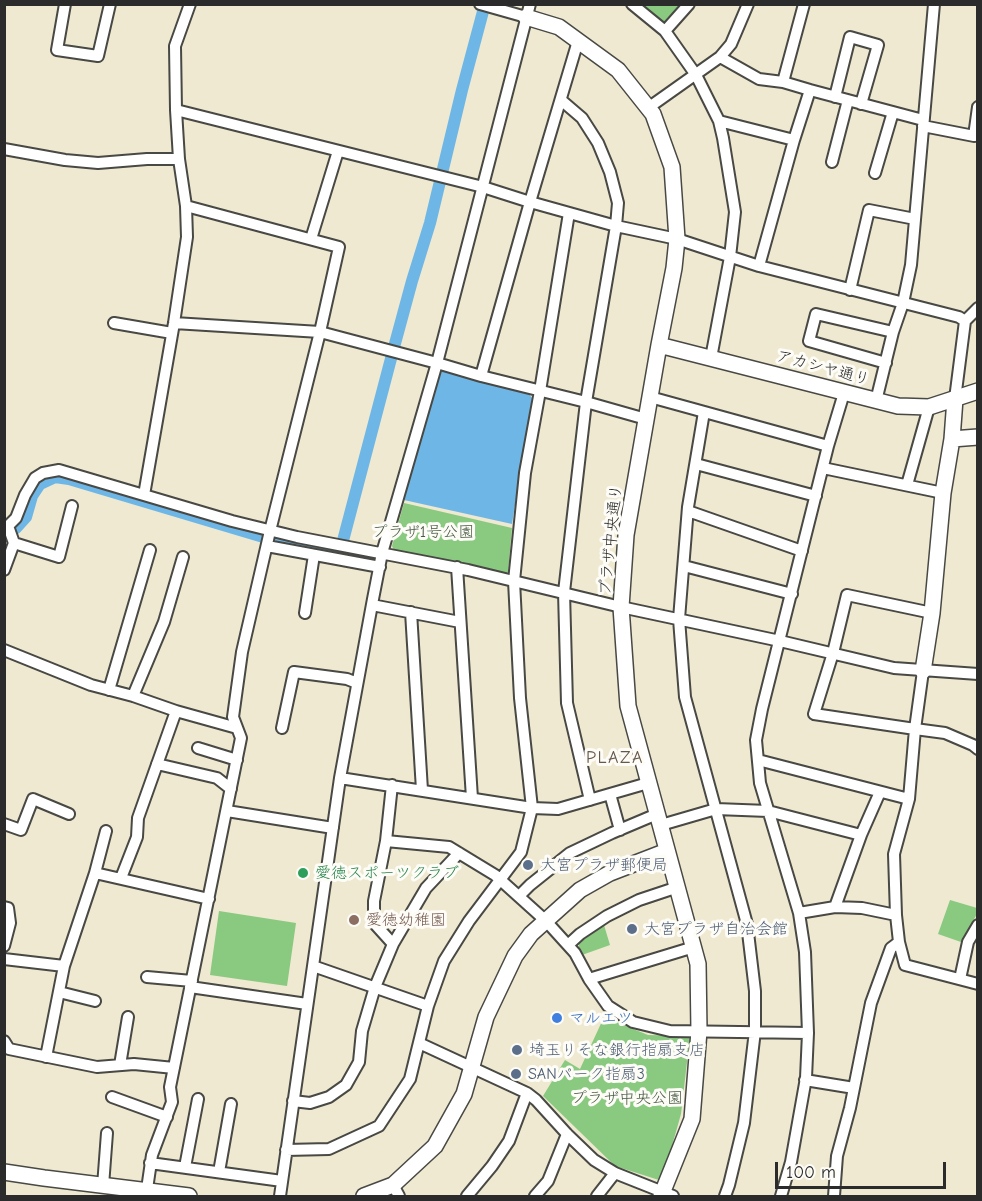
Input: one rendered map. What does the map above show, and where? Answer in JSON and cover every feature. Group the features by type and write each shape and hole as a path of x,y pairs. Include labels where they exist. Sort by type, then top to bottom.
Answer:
{"street":[{"path":"65,4 57,50 98,56 110,4"},
{"path":"144,495 187,237 186,206 179,159 175,46 190,4"},
{"path":"279,1197 340,778 343,734 357,683 382,553 437,363 528,11 480,4"},
{"path":"665,31 688,4"},
{"path":"648,108 720,57 731,44 748,4"},
{"path":"783,82 804,4"},
{"path":"876,401 911,265 932,5"},
{"path":"635,6 665,31 696,75 718,121 723,138 735,212 730,256 711,358"},
{"name":"プラザ中央通り","path":"528,11 559,27 618,70 652,114 672,167 677,239 674,268 626,535 621,607 628,706 698,964 699,1031 692,1119 666,1195"},
{"path":"835,97 850,37 878,45 861,104"},
{"path":"481,376 578,41"},
{"path":"720,57 759,79 783,82 975,136 978,107"},
{"path":"759,266 810,90"},
{"path":"561,100 582,118 598,143 610,172 618,203 586,402 564,592 567,702 590,800"},
{"path":"832,162 848,100"},
{"path":"176,110 483,187 616,226 677,239 759,266 959,317 965,321"},
{"path":"875,173 893,112"},
{"path":"718,121 794,140"},
{"path":"4,149 65,160 98,162 179,159"},
{"path":"311,239 338,151"},
{"path":"146,1194 150,1162 172,1102 170,1087 241,738 233,717 242,652 339,247 186,206"},
{"path":"850,290 869,210 915,219"},
{"path":"286,1149 329,1149 379,1126 410,1079 428,1006 444,961 469,921 521,852 532,808 520,698 514,580 525,473 569,213"},
{"path":"978,308 965,321 952,439 943,493 932,613 915,729 909,799 894,854 896,915 899,942 905,965 978,984"},
{"path":"886,363 809,341 816,314 893,333"},
{"path":"114,323 173,328 320,332 646,419"},
{"name":"アカシヤ通り","path":"659,345 898,406 929,407 978,391"},
{"path":"781,1197 791,1162 805,1080 808,1033 805,952 799,913 760,783 756,740 828,446 844,393"},
{"path":"650,397 828,446"},
{"path":"907,486 929,407"},
{"path":"704,412 688,511 679,619 685,697 747,924 755,991 756,1031 744,1123 724,1197"},
{"path":"952,439 978,437"},
{"path":"696,464 816,496"},
{"path":"823,468 943,493"},
{"path":"4,570 14,543 6,526 16,518 35,478 43,473 59,470 297,537 457,567 621,607 894,668 978,674"},
{"path":"14,543 59,556 72,506"},
{"path":"688,511 802,551"},
{"path":"267,546 380,567"},
{"path":"109,690 150,550"},
{"path":"305,613 314,555"},
{"path":"133,696 164,622 183,557"},
{"path":"684,566 792,594"},
{"path":"457,567 472,798"},
{"path":"932,613 846,595 833,653 814,714 945,733 978,749"},
{"path":"372,605 460,622"},
{"path":"411,612 422,790"},
{"path":"4,650 90,685 237,728"},
{"path":"282,728 294,672 347,679 357,683"},
{"path":"121,878 136,837 138,818 176,711"},
{"path":"198,748 237,760"},
{"path":"758,760 909,799"},
{"path":"157,764 217,778 231,789"},
{"path":"340,778 532,808 558,809 648,783"},
{"path":"392,785 386,841 374,901 374,923 393,944"},
{"path":"835,907 880,792"},
{"path":"610,794 620,830"},
{"path":"4,824 21,830 33,799 69,814"},
{"path":"519,896 570,854 620,830 659,819 716,809 768,811 861,836"},
{"path":"227,811 333,828"},
{"path":"46,1057 64,966 95,873 106,831"},
{"path":"386,841 449,848 495,875 546,921 575,953 589,979 608,1006 633,1022 670,1031 808,1033"},
{"path":"364,1197 396,1191 435,1146 464,1094 486,1017 515,956 531,934 580,890 610,873 667,851"},
{"path":"293,1101 310,1103 329,1097 346,1085 359,1062 362,1031 375,987 393,944 426,888 459,853"},
{"path":"95,873 209,899"},
{"path":"568,945 607,916 639,900 678,887"},
{"path":"4,907 8,908 10,923 4,946"},
{"path":"799,913 835,907 862,908 896,915"},
{"path":"960,979 968,942 978,925"},
{"path":"834,1197 837,1156 854,1088 871,1003 891,948 899,942"},
{"path":"589,979 694,947"},
{"path":"4,959 64,966"},
{"path":"313,966 428,1006"},
{"path":"147,977 307,1004"},
{"path":"59,992 95,1001"},
{"path":"120,1065 128,1017"},
{"path":"4,1041 9,1049 98,1067 134,1064 174,1068"},
{"path":"419,1043 527,1093 594,1160 615,1173 666,1195"},
{"path":"805,1080 854,1088"},
{"path":"467,1197 509,1141 527,1093"},
{"path":"112,1097 166,1117"},
{"path":"185,1167 198,1099"},
{"path":"219,1172 231,1104"},
{"path":"103,1186 107,1133"},
{"path":"535,1197 548,1181 567,1134"},
{"path":"150,1162 282,1181"},
{"path":"4,1172 146,1194 189,1197"},
{"path":"597,1197 615,1173"}],"green space":[{"path":"642,5 681,5 666,23 659,24 644,10"},
{"name":"プラザ1号公園","path":"404,503 512,528 508,572 504,575 395,552 392,546"},
{"path":"950,900 977,908 977,914 961,942 938,934"},
{"path":"219,911 296,923 287,986 210,975"},
{"path":"604,925 610,945 582,955 579,951 579,943"},
{"name":"プラザ中央公園","path":"604,1017 648,1035 690,1036 681,1114 662,1181 615,1166 543,1096 565,1060 580,1069"}],"water":[{"path":"443,370 529,394 532,398 512,524 404,500 438,372"}],"waterway":[{"path":"4,537 26,517 32,496 40,484 55,477 69,479 270,539 340,552 412,281 430,223 485,4"}],"place":[{"name":"大宮プラザ郵便局","path":"528,865"},
{"name":"愛徳スポーツクラブ","path":"303,873"},
{"name":"愛徳幼稚園","path":"354,920"},
{"name":"大宮プラザ自治会館","path":"632,929"},
{"name":"マルエツ","path":"557,1018"},
{"name":"埼玉りそな銀行指扇支店","path":"517,1050"},
{"name":"SANパーク指扇3","path":"516,1074"}],"district":[{"name":"PLAZA","path":"615,758"}]}
